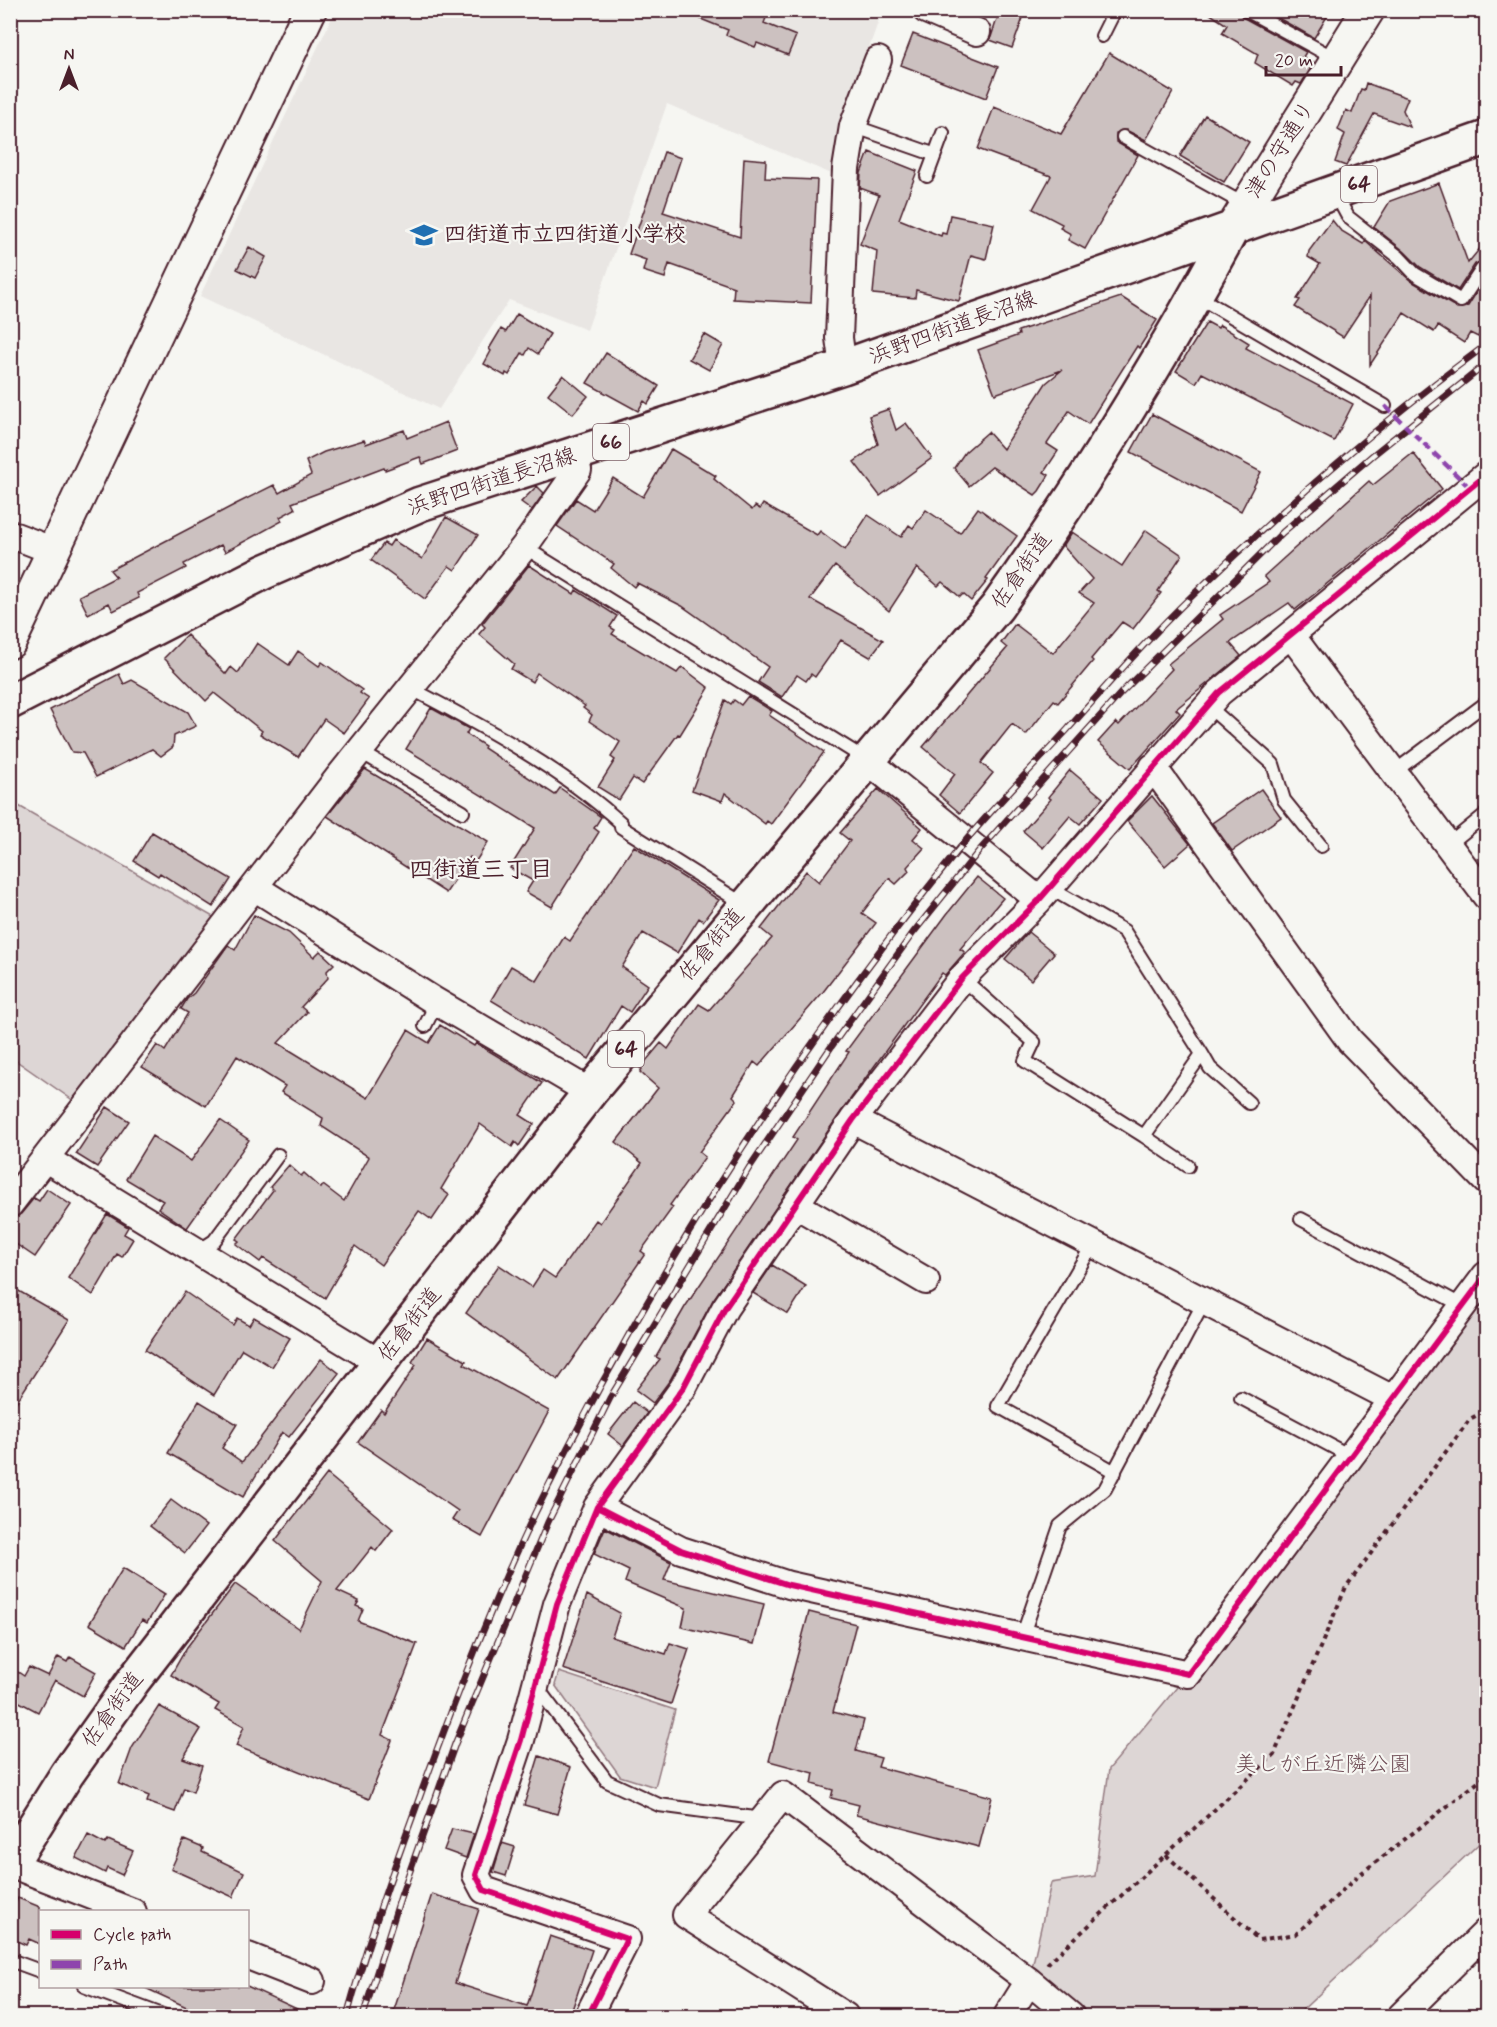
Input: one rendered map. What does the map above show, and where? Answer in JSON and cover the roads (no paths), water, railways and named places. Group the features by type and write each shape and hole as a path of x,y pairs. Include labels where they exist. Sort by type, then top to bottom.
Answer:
{"main road":[{"name":"64","path":"1240,216 1335,192 1486,138"},
{"name":"佐倉街道","path":"11,1865 67,1774 133,1681 590,1092 997,607 1039,549 1196,295 1240,216"},
{"name":"浜野四街道長沼線","path":"10,702 264,572 350,532 420,504 843,368 1240,216"}],"street":[{"path":"10,642 310,10"},
{"path":"926,10 977,32"},
{"name":"津の守通り","path":"1240,216 1368,10"},
{"path":"843,368 839,338 846,169 853,126 878,60"},
{"path":"10,1204 359,751 524,547 578,470 573,455"},
{"path":"588,2016 627,1939 484,1890 476,1875 520,1740 557,1604 597,1506 683,1388 726,1308 853,1120 962,978 1043,893 1220,693 1486,475"},
{"path":"10,534 54,551"},
{"path":"1291,635 1486,896"},
{"path":"867,760 1043,893"},
{"path":"1153,767 1350,1041 1486,1181"},
{"path":"254,887 433,1000 590,1092"},
{"path":"853,1120 1393,1399"},
{"path":"46,1159 380,1363"},
{"path":"796,1204 926,1281"},
{"path":"597,1506 681,1550 789,1585 1188,1674 1486,1275"},
{"path":"845,2016 686,1915 783,1795 1029,1981 1071,2016"},
{"path":"11,1865 130,1910"},
{"path":"1401,2016 1486,1932"},
{"path":"249,1956 312,1981"},
{"path":"1007,2016 1029,1981"}],"lane":[{"path":"1102,36 1115,10"},
{"path":"1246,10 1337,60"},
{"path":"853,126 933,154"},
{"path":"927,176 933,154 943,133"},
{"path":"1124,137 1238,201 1240,216"},
{"path":"1335,192 1348,218 1399,257 1415,274 1461,301 1482,269"},
{"path":"1196,295 1385,406"},
{"path":"524,547 867,760"},
{"path":"411,688 528,756 591,799 621,823 621,827 745,905"},
{"path":"1394,772 1486,703"},
{"path":"1208,706 1273,764 1284,801 1321,846"},
{"path":"359,751 463,812"},
{"path":"1448,845 1486,813"},
{"path":"1043,893 1124,931 1210,1068 1249,1103"},
{"path":"962,978 1034,1042 1025,1061 1188,1166"},
{"path":"425,1026 431,1014 433,1000"},
{"path":"1144,1136 1202,1054"},
{"path":"197,1252 214,1241 278,1155"},
{"path":"1301,1219 1464,1306"},
{"path":"1093,1244 998,1406 1114,1472"},
{"path":"1022,1637 1060,1526 1105,1489 1204,1302"},
{"path":"1241,1398 1350,1456"},
{"path":"536,1685 607,1781 659,1805 763,1820"},
{"path":"10,1960 39,1971"},
{"path":"89,1988 165,2016"}],"railway":[{"path":"347,2016 379,1913 442,1735 518,1549 580,1424 628,1337 730,1166 785,1083 901,922 963,844 1146,643 1195,593 1300,496 1373,433 1486,345"},
{"path":"363,2016 401,1896 455,1744 548,1522 610,1398 749,1168 831,1047 913,933 979,851 1121,693 1283,532 1373,455 1486,364"}],"place":[{"name":"四街道市立四街道小学校","path":"424,235"}],"district":[{"name":"四街道三丁目","path":"481,870"}],"park label":[{"name":"美しが丘近隣公園","path":"1323,1765"}]}
